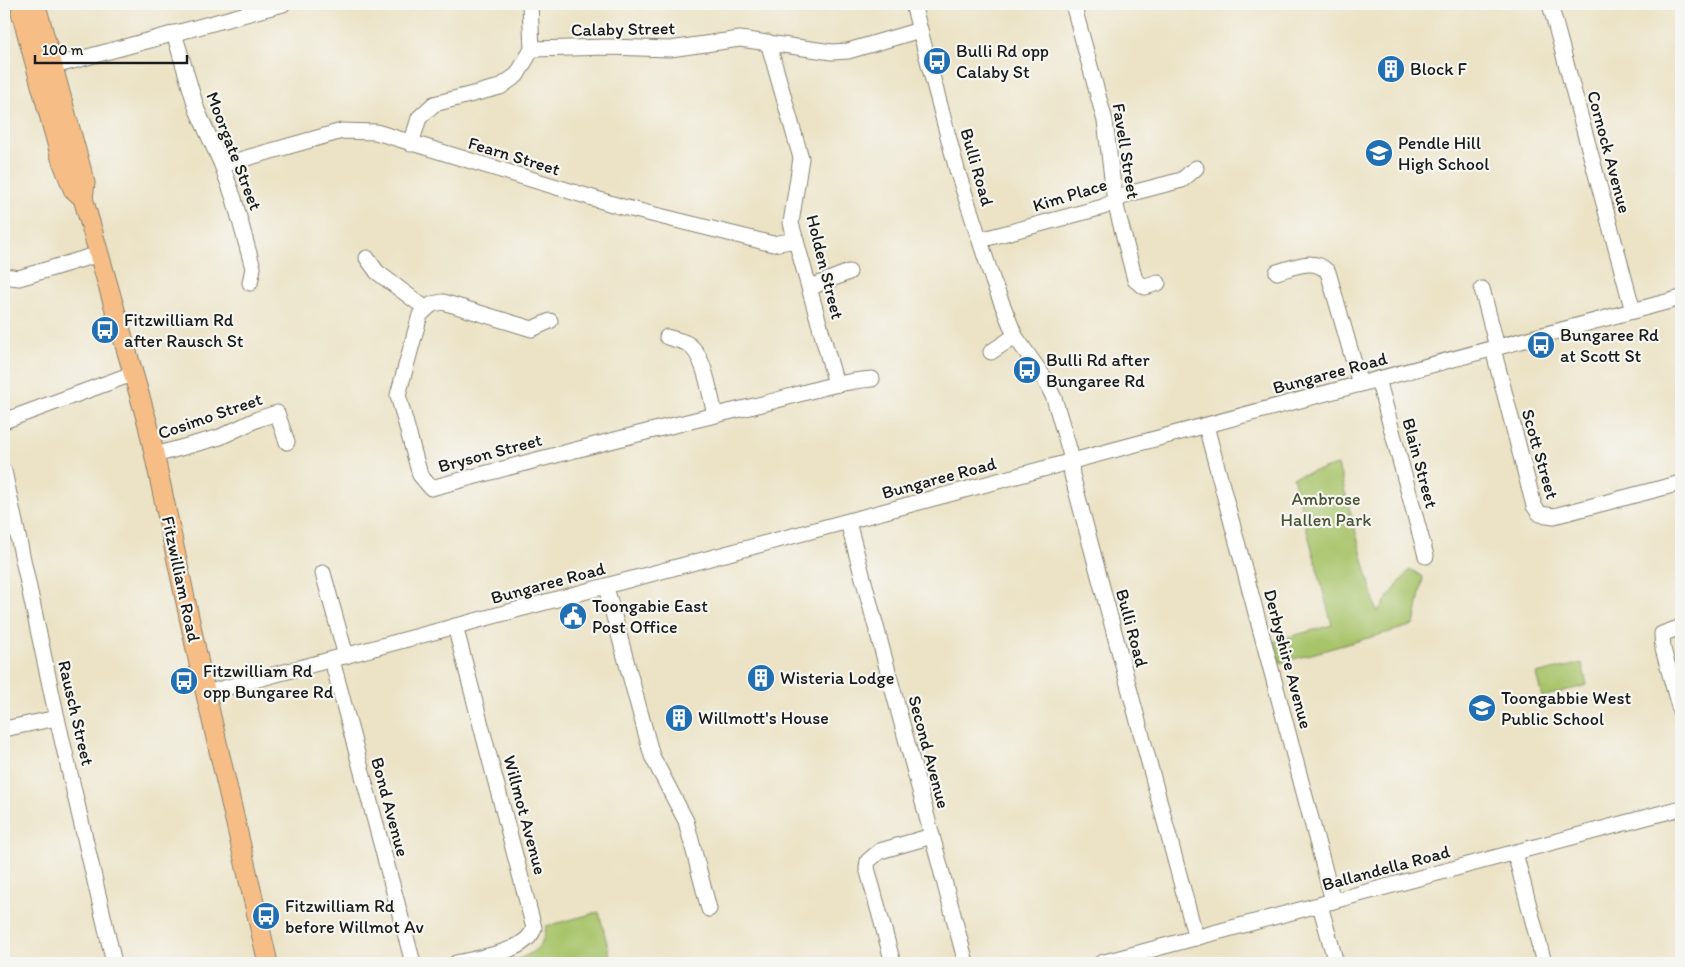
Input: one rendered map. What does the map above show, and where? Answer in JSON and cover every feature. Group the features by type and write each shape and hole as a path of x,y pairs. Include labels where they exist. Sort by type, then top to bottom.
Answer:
{"main road":[{"name":"Fitzwilliam Road","path":"23,4 20,12 45,68"},
{"name":"Fitzwilliam Road","path":"33,4 37,8 45,68 61,158 73,189 83,198 155,455 206,693 268,963"}],"street":[{"path":"45,68 283,4"},
{"path":"411,144 419,118 434,104 500,87 517,75 532,49 530,4"},
{"name":"Bulli Road","path":"913,4 957,170 1003,310 1015,336 1042,376 1054,398 1070,452 1070,462 1196,938"},
{"name":"Favell Street","path":"1073,4 1105,121 1115,202 1135,280 1145,287 1158,283"},
{"name":"Cornock Avenue","path":"1550,4 1633,311"},
{"name":"Calaby Street","path":"532,49 609,47 670,49 726,39 768,42 832,52 848,51 920,30"},
{"name":"Moorgate Street","path":"174,33 197,110 222,165 234,199 253,268 250,283"},
{"name":"Holden Street","path":"768,42 801,158 791,213 796,240 836,384"},
{"name":"Fearn Street","path":"222,165 342,131 376,132 619,206 773,244 796,240"},
{"name":"Kim Place","path":"980,240 1103,208 1128,194 1182,180 1196,168"},
{"path":"4,276 18,278 99,254"},
{"path":"367,258 376,272 425,308 432,304 443,302 532,329 550,321"},
{"path":"1277,272 1312,263 1328,272 1360,384"},
{"path":"810,287 849,272"},
{"path":"1482,289 1495,348"},
{"name":"Bungaree Road","path":"206,693 1681,298"},
{"name":"Bryson Street","path":"425,308 420,315 398,395 420,474 431,488 605,441 836,384 872,379"},
{"path":"991,352 1015,336"},
{"path":"667,337 686,343 697,352 715,415"},
{"name":"Scott Street","path":"1495,348 1534,506 1540,514 1554,516 1681,482"},
{"path":"4,421 132,374"},
{"name":"Blain Street","path":"1378,379 1426,556"},
{"name":"Cosimo Street","path":"155,455 220,436 258,419 277,413 287,442"},
{"name":"Derbyshire Avenue","path":"1206,426 1327,903 1336,963"},
{"name":"Rausch Street","path":"4,471 57,718 114,963"},
{"name":"Second Avenue","path":"848,522 966,963"},
{"name":"Bond Avenue","path":"323,573 339,658 413,963"},
{"path":"606,587 652,756 686,821 709,909"},
{"name":"Willmot Avenue","path":"454,626 534,928 532,936 514,948 456,963"},
{"path":"1681,627 1662,634 1664,649 1681,714"},
{"path":"4,729 57,718"},
{"name":"Ballandella Road","path":"1100,963 1681,808"},
{"path":"893,963 868,868 868,861 880,851 932,836"},
{"path":"1515,853 1544,963"}],"green space":[{"name":"Ambrose Hallen Park","path":"1338,465 1377,612 1410,569 1423,577 1414,625 1280,663 1274,641 1332,625 1293,477"},
{"path":"1582,663 1587,685 1542,697 1536,674"},
{"path":"599,912 612,963 510,963 510,961 524,957 535,950 545,934 546,926"}],"place":[{"name":"Bulli Rd opp Calaby St","path":"937,61"},
{"name":"Block F","path":"1391,69"},
{"name":"Pendle Hill High School","path":"1379,153"},
{"name":"Fitzwilliam Rd after Rausch St","path":"105,330"},
{"name":"Bungaree Rd at Scott St","path":"1541,345"},
{"name":"Bulli Rd after Bungaree Rd","path":"1027,370"},
{"name":"Toongabie East Post Office","path":"573,616"},
{"name":"Wisteria Lodge","path":"761,678"},
{"name":"Fitzwilliam Rd opp Bungaree Rd","path":"184,681"},
{"name":"Toongabbie West Public School","path":"1482,708"},
{"name":"Willmott's House","path":"679,718"},
{"name":"Fitzwilliam Rd before Willmot Av","path":"266,916"}]}
